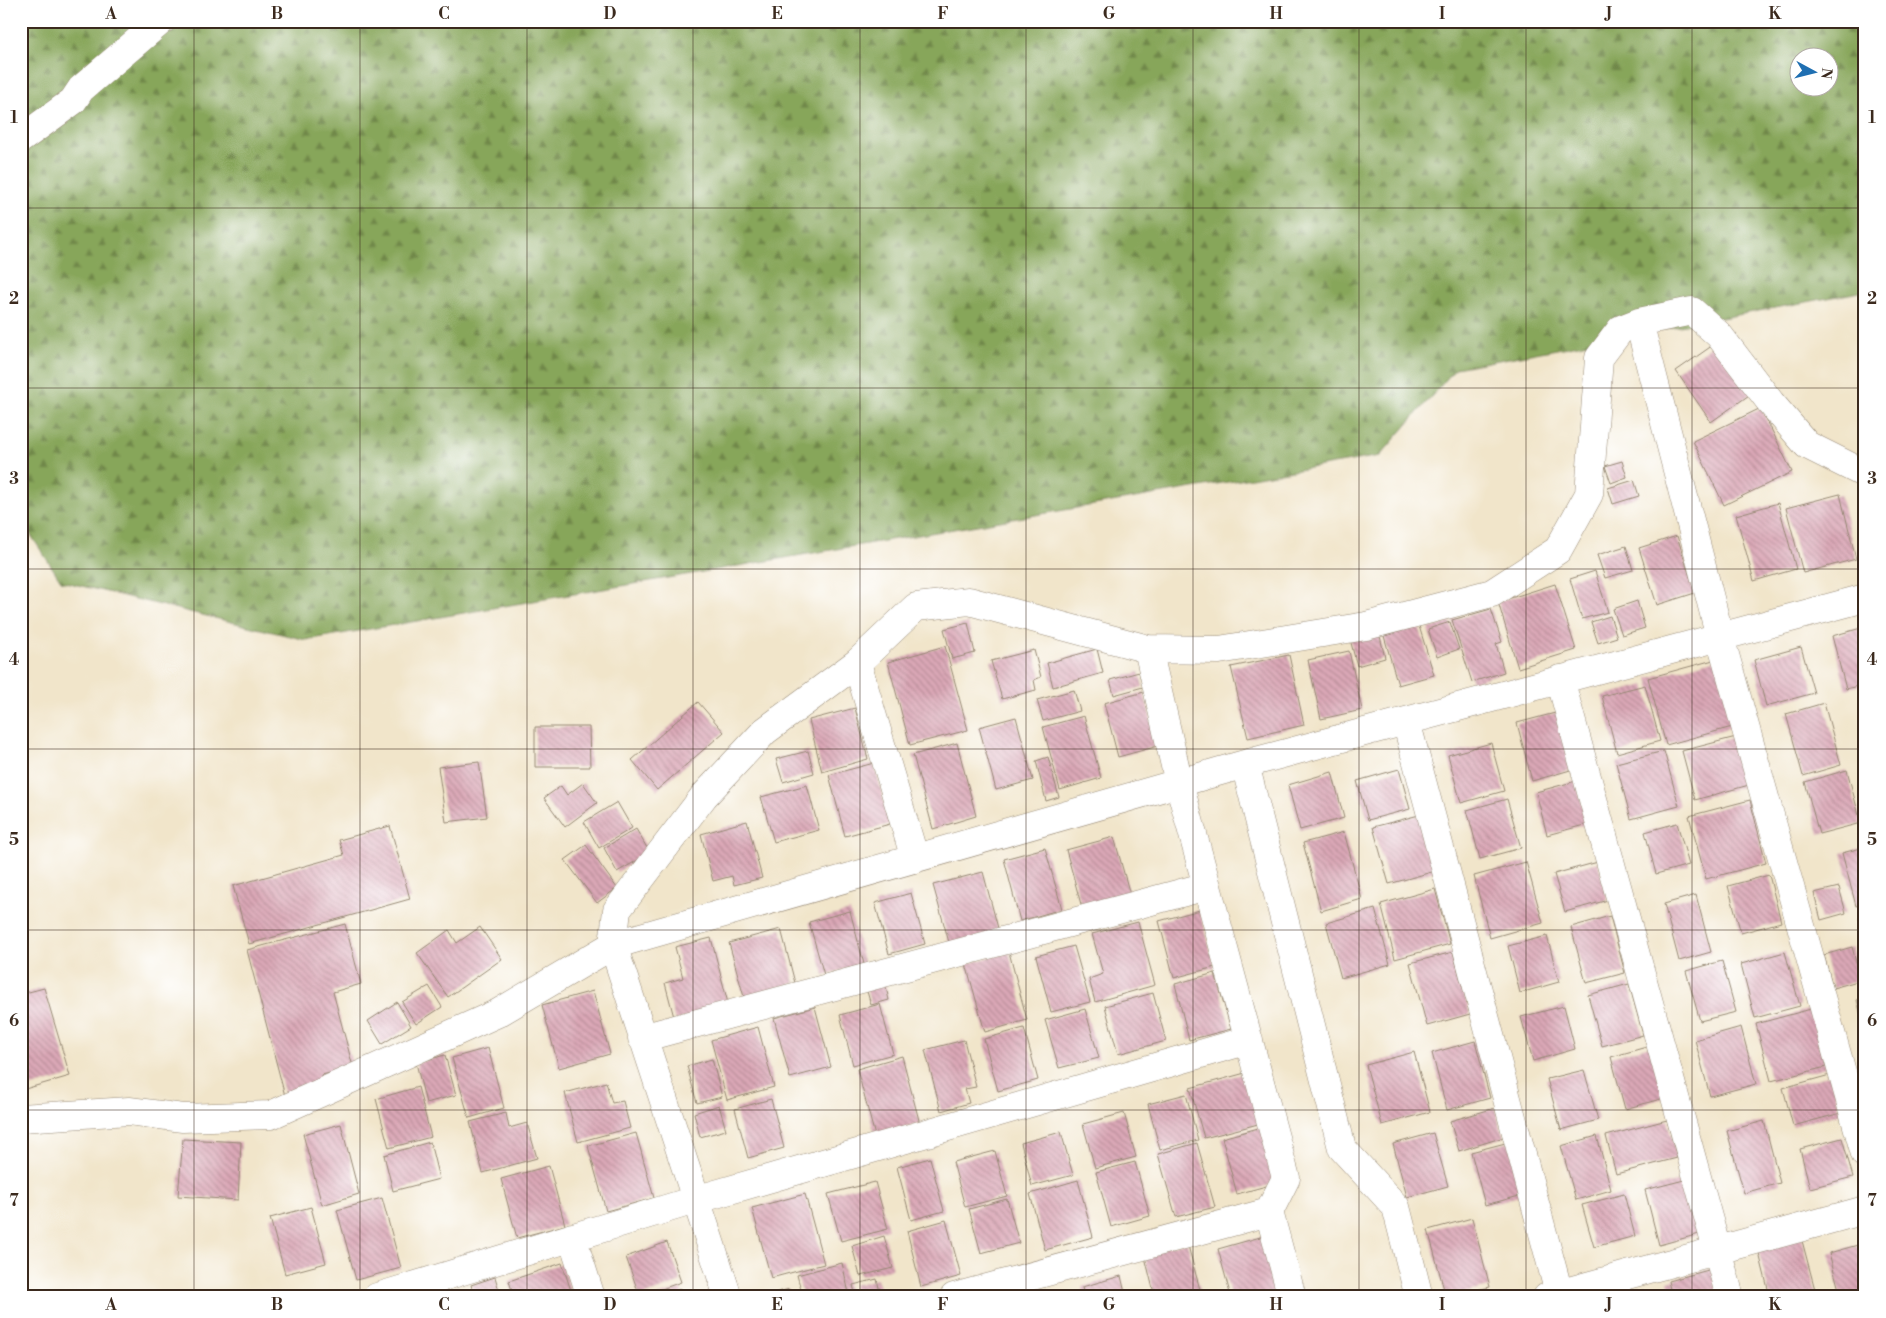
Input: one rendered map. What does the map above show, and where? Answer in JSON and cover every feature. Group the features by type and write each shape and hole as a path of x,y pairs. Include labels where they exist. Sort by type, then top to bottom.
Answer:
{"street":[{"path":"21,139 73,101 81,89 161,21"},
{"path":"728,1297 613,945 617,910 704,796 765,731 857,663 916,607 968,601 1148,648 1219,650 1366,626 1492,593 1558,550 1589,494 1599,358 1621,329 1639,322 1692,311 1719,334 1771,403 1807,445 1865,474"},
{"path":"1639,322 1720,637 1865,1154"},
{"path":"21,1118 129,1111 184,1118 271,1115 498,1013 613,945 1246,764 1865,598"},
{"path":"1148,648 1179,783 1286,1178 1269,1212 1292,1297"},
{"path":"857,663 915,859"},
{"path":"1560,679 1730,1297"},
{"path":"1406,721 1555,1296 1865,1210"},
{"path":"1246,764 1342,1148 1396,1207 1419,1297"},
{"path":"642,1038 1207,886"},
{"path":"377,1297 406,1292 572,1237 695,1200 1249,1040"},
{"path":"954,1297 1269,1212"},
{"path":"572,1237 591,1297"}],"green space":[{"path":"21,21 1865,21 1865,291 1456,368 1380,456 306,640 61,581 21,520"}],"building":[{"path":"1716,343 1752,393 1711,422 1676,371"},
{"path":"1761,408 1792,472 1724,505 1693,441"},
{"path":"1622,461 1627,477 1611,483 1605,466"},
{"path":"1634,480 1639,496 1613,504 1608,488"},
{"path":"1840,494 1856,559 1803,573 1786,508"},
{"path":"1778,503 1796,569 1754,581 1736,515"},
{"path":"1677,536 1695,593 1657,605 1639,548"},
{"path":"1626,546 1633,570 1605,578 1597,555"},
{"path":"1595,571 1608,612 1582,619 1570,579"},
{"path":"1555,584 1576,650 1518,668 1498,602"},
{"path":"1637,601 1645,628 1622,635 1613,609"},
{"path":"1491,609 1502,642 1496,644 1504,672 1472,682 1452,620"},
{"path":"1610,616 1617,637 1598,643 1591,622"},
{"path":"1450,622 1459,649 1437,657 1428,629"},
{"path":"968,623 975,653 952,659 944,629"},
{"path":"1419,626 1434,675 1398,685 1384,636"},
{"path":"1865,627 1865,684 1846,689 1832,636"},
{"path":"1379,632 1385,658 1357,666 1350,639"},
{"path":"945,646 968,730 910,745 888,662"},
{"path":"1801,647 1814,693 1766,706 1754,660"},
{"path":"1097,649 1103,673 1053,687 1047,663"},
{"path":"1034,650 1041,677 1034,680 1036,690 1002,699 991,661"},
{"path":"1349,651 1362,710 1321,719 1308,660"},
{"path":"1289,655 1304,725 1248,738 1231,667"},
{"path":"1717,659 1736,726 1666,745 1648,678"},
{"path":"1139,672 1143,687 1114,695 1110,680"},
{"path":"1645,685 1660,741 1617,753 1602,696"},
{"path":"1074,690 1080,711 1043,721 1037,700"},
{"path":"1144,692 1158,746 1118,757 1104,703"},
{"path":"698,702 724,732 657,790 632,760"},
{"path":"1824,703 1841,765 1803,776 1786,714"},
{"path":"855,708 868,759 822,772 809,720"},
{"path":"1559,712 1574,769 1532,781 1517,723"},
{"path":"1084,716 1101,778 1060,790 1043,727"},
{"path":"1016,717 1033,780 996,790 979,727"},
{"path":"535,727 589,727 590,767 535,767"},
{"path":"1736,737 1749,785 1695,800 1682,751"},
{"path":"957,743 976,816 933,829 913,755"},
{"path":"1491,743 1504,791 1461,803 1448,755"},
{"path":"808,751 814,773 783,782 776,759"},
{"path":"1664,751 1679,806 1631,819 1616,763"},
{"path":"1048,757 1059,797 1046,801 1036,761"},
{"path":"479,762 487,817 446,822 438,767"},
{"path":"874,763 890,824 845,836 829,775"},
{"path":"1399,769 1410,809 1368,820 1357,781"},
{"path":"1847,770 1861,823 1819,834 1805,782"},
{"path":"1332,772 1344,818 1300,830 1288,785"},
{"path":"1576,781 1588,824 1547,835 1536,792"},
{"path":"583,783 597,803 565,827 544,798 561,786 567,795"},
{"path":"807,785 819,830 774,842 761,797"},
{"path":"1507,799 1521,848 1480,859 1467,810"},
{"path":"1750,800 1766,863 1706,879 1689,816"},
{"path":"617,802 632,828 599,848 584,822"},
{"path":"1419,815 1435,871 1389,884 1373,827"},
{"path":"747,821 762,878 734,885 732,876 713,881 701,834"},
{"path":"1677,823 1689,865 1656,874 1645,832"},
{"path":"390,826 410,899 249,944 233,886 344,855 339,840"},
{"path":"636,829 650,853 617,872 604,848"},
{"path":"1344,832 1362,899 1321,911 1303,843"},
{"path":"1114,837 1130,895 1082,908 1066,850"},
{"path":"586,845 617,888 597,903 565,860"},
{"path":"1865,847 1865,903 1856,906 1842,853"},
{"path":"1045,848 1062,909 1020,921 1004,859"},
{"path":"1526,862 1543,923 1490,938 1474,876"},
{"path":"1598,862 1608,900 1565,912 1554,874"},
{"path":"983,872 999,932 950,946 933,885"},
{"path":"1769,875 1781,922 1741,933 1728,886"},
{"path":"1839,887 1846,913 1821,920 1814,893"},
{"path":"1435,889 1450,944 1395,959 1381,904"},
{"path":"911,893 925,944 889,954 875,903"},
{"path":"1696,895 1711,952 1679,961 1664,904"},
{"path":"1375,909 1390,964 1341,978 1326,923"},
{"path":"1200,910 1215,967 1174,978 1159,921"},
{"path":"850,911 864,964 824,975 809,922"},
{"path":"1610,916 1625,973 1586,983 1571,927"},
{"path":"1865,917 1865,936 1864,936 1859,918"},
{"path":"1138,922 1155,985 1095,1002 1089,979 1103,974 1092,934"},
{"path":"345,924 361,984 333,992 353,1067 322,1075 325,1086 285,1096 247,950"},
{"path":"480,927 502,959 448,997 417,953 449,930 457,943"},
{"path":"781,929 795,983 744,997 729,943"},
{"path":"1547,936 1559,982 1520,993 1508,946"},
{"path":"711,938 729,1007 675,1021 665,983 683,978 675,947"},
{"path":"1074,946 1090,1002 1051,1012 1036,956"},
{"path":"1852,947 1861,980 1833,988 1824,955"},
{"path":"1009,952 1027,1020 985,1032 966,964"},
{"path":"1453,952 1470,1014 1427,1026 1410,963"},
{"path":"1785,952 1800,1006 1755,1018 1741,964"},
{"path":"1722,961 1736,1012 1700,1021 1686,971"},
{"path":"1215,973 1231,1029 1189,1040 1175,984"},
{"path":"885,983 889,1000 871,1005 866,988"},
{"path":"1629,984 1643,1035 1602,1046 1588,995"},
{"path":"429,986 442,1007 416,1024 402,1002"},
{"path":"44,988 70,1076 25,1089 21,1077 21,994"},
{"path":"593,991 610,1054 559,1068 542,1005"},
{"path":"1153,993 1166,1041 1118,1054 1105,1006"},
{"path":"1865,998 1865,1028 1864,1028 1857,1000"},
{"path":"397,1002 411,1026 382,1044 368,1021"},
{"path":"880,1004 893,1054 853,1065 840,1015"},
{"path":"1564,1006 1575,1049 1533,1061 1521,1017"},
{"path":"815,1007 831,1067 790,1078 774,1018"},
{"path":"1085,1009 1099,1058 1059,1068 1045,1020"},
{"path":"1811,1009 1826,1067 1771,1081 1756,1024"},
{"path":"758,1027 774,1087 727,1100 711,1040"},
{"path":"1741,1027 1756,1084 1710,1096 1695,1040"},
{"path":"1024,1028 1038,1080 998,1091 984,1039"},
{"path":"964,1040 976,1087 965,1089 969,1103 941,1111 925,1050"},
{"path":"1475,1041 1490,1098 1447,1110 1432,1053"},
{"path":"1650,1046 1664,1098 1625,1109 1611,1057"},
{"path":"488,1048 504,1108 469,1118 452,1058"},
{"path":"1414,1052 1430,1112 1382,1125 1366,1065"},
{"path":"445,1055 456,1095 426,1103 416,1063"},
{"path":"902,1056 920,1124 875,1136 857,1069"},
{"path":"712,1059 722,1097 697,1103 687,1066"},
{"path":"1584,1070 1598,1120 1561,1130 1547,1079"},
{"path":"1249,1072 1262,1123 1204,1138 1190,1088"},
{"path":"1830,1075 1841,1113 1793,1126 1783,1088"},
{"path":"606,1082 612,1103 623,1101 630,1128 578,1142 565,1093"},
{"path":"418,1087 431,1137 389,1148 376,1099"},
{"path":"1186,1094 1198,1140 1160,1150 1148,1104"},
{"path":"771,1099 784,1148 748,1158 735,1109"},
{"path":"719,1105 726,1130 700,1137 694,1113"},
{"path":"1495,1108 1504,1137 1459,1151 1450,1121"},
{"path":"506,1113 509,1128 527,1123 537,1158 483,1173 470,1122"},
{"path":"1124,1113 1136,1157 1095,1168 1083,1124"},
{"path":"1667,1120 1677,1158 1616,1174 1606,1136"},
{"path":"1764,1121 1780,1183 1744,1193 1727,1131"},
{"path":"341,1124 359,1194 322,1205 303,1134"},
{"path":"1262,1127 1277,1183 1237,1194 1222,1138"},
{"path":"1061,1132 1073,1175 1032,1186 1021,1143"},
{"path":"636,1133 654,1198 606,1211 588,1146"},
{"path":"1433,1133 1448,1186 1407,1197 1393,1144"},
{"path":"1597,1136 1611,1190 1576,1200 1561,1146"},
{"path":"1842,1138 1853,1177 1810,1188 1800,1149"},
{"path":"183,1139 241,1142 238,1200 178,1196"},
{"path":"1513,1141 1527,1194 1485,1205 1471,1152"},
{"path":"430,1142 439,1179 393,1191 384,1155"},
{"path":"1197,1143 1215,1207 1176,1217 1158,1154"},
{"path":"995,1151 1007,1196 965,1207 953,1162"},
{"path":"930,1158 944,1211 911,1220 897,1167"},
{"path":"1135,1162 1150,1216 1111,1227 1096,1172"},
{"path":"549,1166 565,1225 517,1238 501,1179"},
{"path":"1688,1179 1703,1233 1659,1245 1645,1190"},
{"path":"1078,1180 1093,1237 1045,1250 1030,1194"},
{"path":"875,1182 888,1229 841,1241 828,1194"},
{"path":"805,1194 824,1264 771,1278 752,1208"},
{"path":"1624,1194 1635,1236 1594,1247 1582,1205"},
{"path":"382,1198 401,1268 356,1280 337,1210"},
{"path":"1007,1199 1019,1243 981,1253 969,1209"},
{"path":"311,1207 326,1263 285,1274 270,1218"},
{"path":"1472,1218 1490,1287 1446,1297 1428,1230"},
{"path":"946,1220 961,1276 921,1287 907,1231"},
{"path":"884,1236 893,1268 860,1276 852,1246"},
{"path":"1264,1236 1280,1297 1231,1297 1218,1249"},
{"path":"1801,1237 1817,1297 1770,1297 1758,1249"},
{"path":"667,1242 681,1282 640,1297 626,1257"},
{"path":"1187,1242 1202,1297 1155,1297 1144,1253"},
{"path":"1865,1243 1865,1294 1841,1297 1829,1253"},
{"path":"562,1263 573,1297 514,1297 509,1281"},
{"path":"842,1263 849,1293 836,1297 803,1297 797,1275"},
{"path":"1712,1269 1719,1297 1672,1297 1668,1281"},
{"path":"1121,1276 1126,1297 1084,1297 1082,1287"},
{"path":"495,1277 501,1297 456,1297 473,1291 471,1285"},
{"path":"877,1279 881,1297 856,1297 853,1285"},
{"path":"681,1289 683,1297 657,1297 657,1296"},
{"path":"789,1289 791,1297 763,1297 763,1296"},
{"path":"1643,1290 1645,1297 1621,1297 1621,1296"}]}
